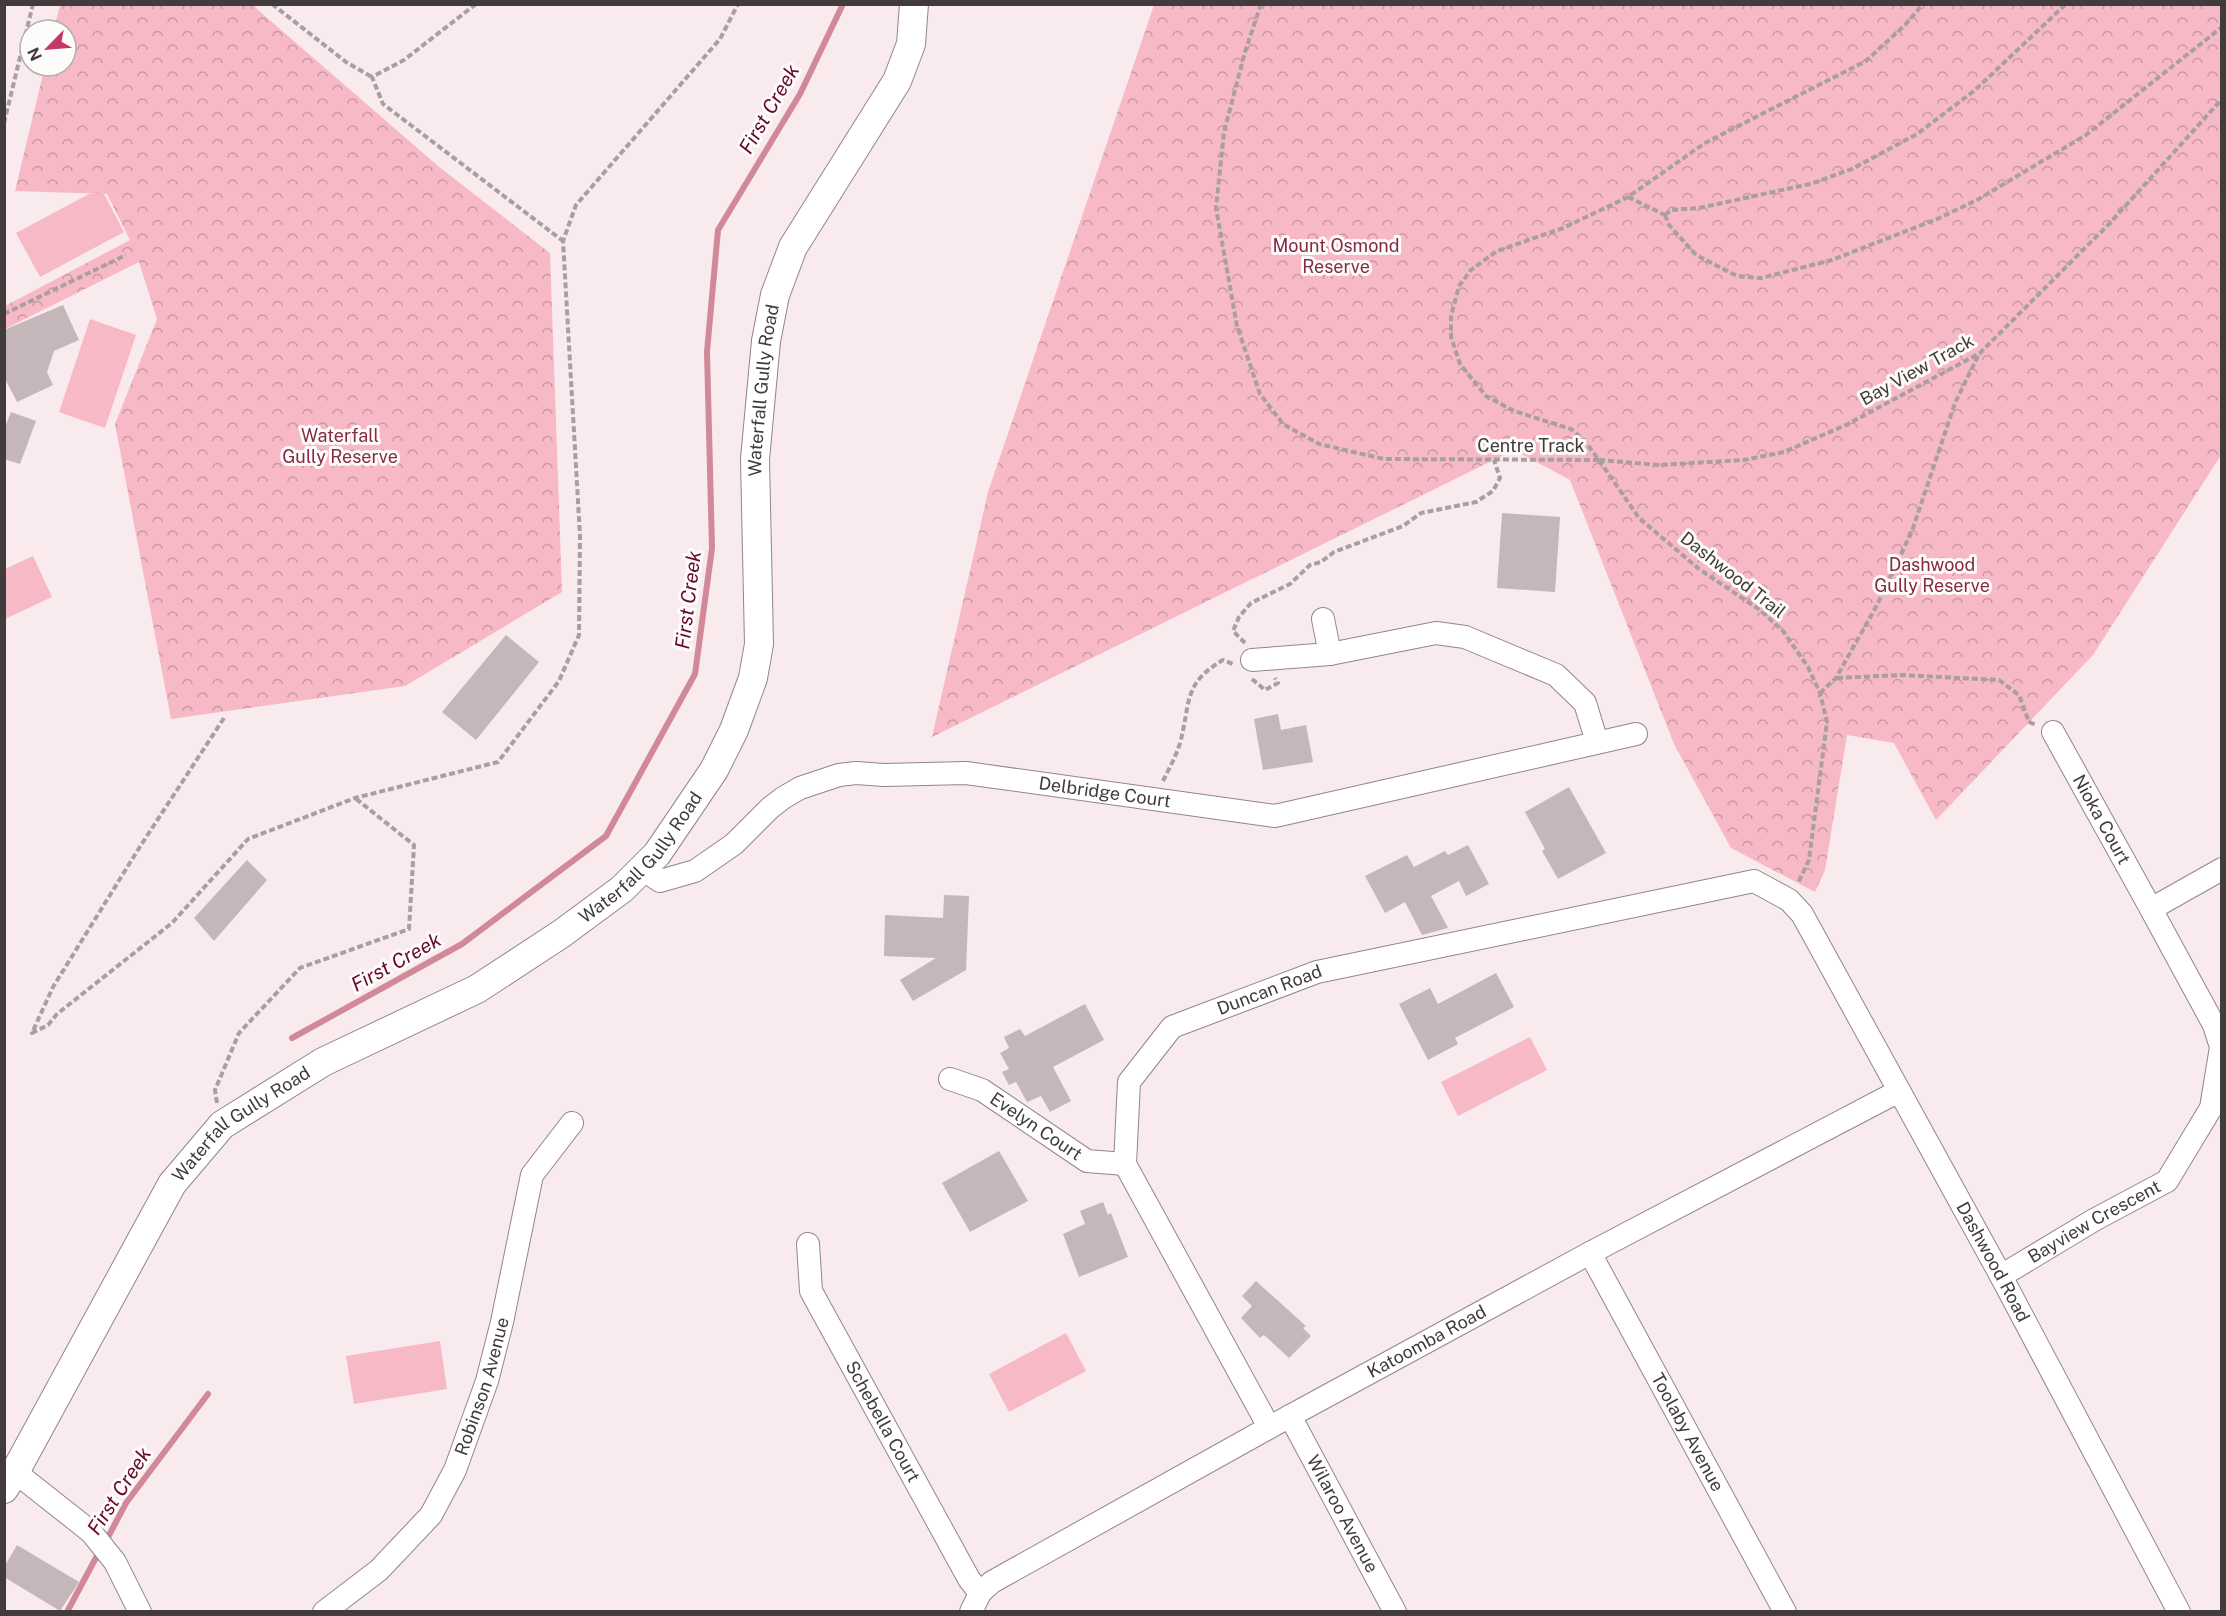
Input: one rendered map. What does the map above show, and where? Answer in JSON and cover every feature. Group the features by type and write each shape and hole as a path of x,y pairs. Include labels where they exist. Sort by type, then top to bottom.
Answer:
{"street":[{"name":"Waterfall Gully Road","path":"10,1480 172,1184 222,1125 323,1062 477,989 561,934 622,889 657,854 714,770 734,730 753,678 759,644 755,459 766,341 775,295 793,247 897,81 911,44 914,4"},
{"path":"1323,618 1330,654"},
{"path":"1248,666 1330,654 1436,633 1465,637 1556,675 1585,704 1597,742"},
{"name":"Nioka Court","path":"2053,732 2151,909"},
{"name":"Delbridge Court","path":"642,869 660,880 676,878 695,871 734,844 770,807 783,798 800,788 839,775 966,773 1275,816 1636,734"},
{"path":"2151,909 2222,869"},
{"name":"Duncan Road","path":"1125,1164 1129,1082 1172,1027 1317,972 1754,881 1796,907"},
{"name":"Dashwood Road","path":"1796,907 2001,1276 2179,1611"},
{"name":"Bayview Crescent","path":"2001,1276 2094,1220 2167,1181 2211,1108 2221,1047 2214,1025 2151,909"},
{"name":"Evelyn Court","path":"950,1079 982,1090 1087,1161 1125,1164"},
{"name":"Katoomba Road","path":"975,1602 992,1582 1269,1427 1590,1252 1899,1091"},
{"name":"Robinson Avenue","path":"324,1611 379,1570 431,1515 455,1470 487,1381 502,1322 532,1175 573,1123"},
{"path":"1125,1164 1269,1427"},
{"name":"Schebella Court","path":"808,1244 811,1291 963,1569 975,1602"},
{"name":"Toolaby Avenue","path":"1590,1252 1785,1611"},
{"name":"Wilaroo Avenue","path":"1290,1416 1395,1611"},
{"path":"10,1480 91,1532 115,1562 140,1611"}],"path":[{"path":"4,123 33,4"},
{"path":"272,4 346,63 372,77 383,104 563,241"},
{"path":"372,77 404,60 476,4"},
{"path":"224,718 141,844 53,987 32,1033 48,1025 57,1014 172,923 248,839 355,798 498,762 559,681 579,635 580,536 563,241 576,205 720,39 738,4"},
{"name":"Centre Track","path":"1261,4 1245,52 1224,132 1216,208 1237,326 1260,394 1283,424 1319,444 1384,459 1599,460"},
{"name":"Centre Track","path":"1599,460 1584,440 1572,429 1514,411 1486,396 1460,364 1451,337 1451,316 1459,286 1471,270 1497,251 1563,228 1628,197 1705,142 1866,61 1905,25 1923,4"},
{"path":"1665,215 1671,210 1699,208 1810,184 1852,169 1917,134 1974,92 2066,4"},
{"path":"1628,197 1665,215 1669,225 1696,255 1737,276 1761,278 1832,260 1937,219 1977,200 2086,135 2222,27"},
{"name":"Bay View Track","path":"1599,460 1658,465 1744,460 1784,452 1848,424 1980,353 2110,223 2222,99"},
{"path":"4,314 126,255"},
{"path":"1820,693 1836,678 1877,604 1912,531 1955,403 1980,353"},
{"path":"1150,799 1162,782 1180,744 1188,699 1195,682 1211,667 1223,660 1248,666 1278,682 1265,690 1248,666 1247,645 1233,631 1239,617 1251,603 1290,584 1310,566 1321,562 1334,552 1403,526 1421,513 1476,502 1493,491 1500,478 1494,460"},
{"name":"Dashwood Trail","path":"1599,460 1639,518 1699,569 1760,610 1783,631 1808,667 1820,693 1827,722 1809,860 1796,907"},
{"path":"1836,678 1901,675 1999,680 2019,695 2029,722 2053,732"},
{"path":"222,1125 215,1090 239,1033 300,968 410,929 414,845 355,798"}],"green space":[{"name":"Waterfall Gully Reserve","path":"60,5 254,5 438,166 550,253 562,592 405,686 171,719 115,424 157,319 139,262 5,329 5,306 130,240 107,194 15,191 42,78 78,78 78,18 57,18"},
{"name":"Mount Osmond Reserve","path":"1154,5 2221,5 2221,455 2093,655 1936,820 1894,743 1847,735 1825,870 1815,892 1731,848 1674,744 1570,480 1514,450 932,737 988,492"},
{"path":"89,194 104,194 124,232 40,277 16,233"},
{"path":"90,319 136,335 105,428 59,412"},
{"path":"33,556 52,597 5,619 5,569"},
{"path":"1530,1037 1547,1070 1458,1116 1441,1082"},
{"path":"1066,1333 1086,1371 1009,1412 989,1374"},
{"path":"440,1341 447,1389 354,1404 346,1356"}],"building":[{"path":"63,305 79,340 54,351 47,372 53,385 17,402 4,377 4,330"},
{"path":"11,412 36,421 20,464 4,459 4,429"},
{"path":"1502,513 1560,517 1555,592 1497,588"},
{"path":"506,635 539,662 476,740 442,712"},
{"path":"1278,714 1281,730 1306,725 1313,762 1263,770 1254,719"},
{"path":"1569,787 1606,853 1558,879 1542,851 1545,849 1525,812"},
{"path":"1468,845 1489,884 1466,896 1459,881 1431,896 1448,928 1422,935 1405,902 1385,913 1365,876 1407,855 1414,867 1445,851 1448,855"},
{"path":"247,860 267,880 214,941 194,918"},
{"path":"944,895 969,896 966,970 913,1001 900,980 936,958 884,956 885,915 943,918"},
{"path":"1496,973 1514,1007 1455,1038 1458,1044 1428,1060 1399,1004 1430,988 1438,1004"},
{"path":"1085,1004 1104,1040 1053,1067 1071,1101 1050,1112 1041,1096 1027,1102 1016,1082 1009,1085 1002,1072 1009,1069 1000,1053 1009,1048 1004,1037 1020,1029 1025,1036"},
{"path":"999,1151 1028,1201 970,1232 942,1183"},
{"path":"1103,1202 1108,1215 1111,1213 1128,1257 1079,1277 1063,1234 1085,1224 1080,1211"},
{"path":"1256,1281 1306,1326 1303,1328 1311,1336 1289,1358 1264,1335 1260,1338 1241,1318 1252,1306 1242,1296"},
{"path":"17,1545 79,1582 60,1611 4,1577 4,1567"}],"waterway":[{"name":"First Creek","path":"292,1038 462,944 606,836 695,674 712,548 707,352 718,230 800,94 843,4"},
{"name":"First Creek","path":"106,1541 126,1503 208,1394"},
{"name":"First Creek","path":"67,1612 99,1552"}],"park label":[{"name":"Dashwood Gully Reserve","path":"1932,575"}]}
